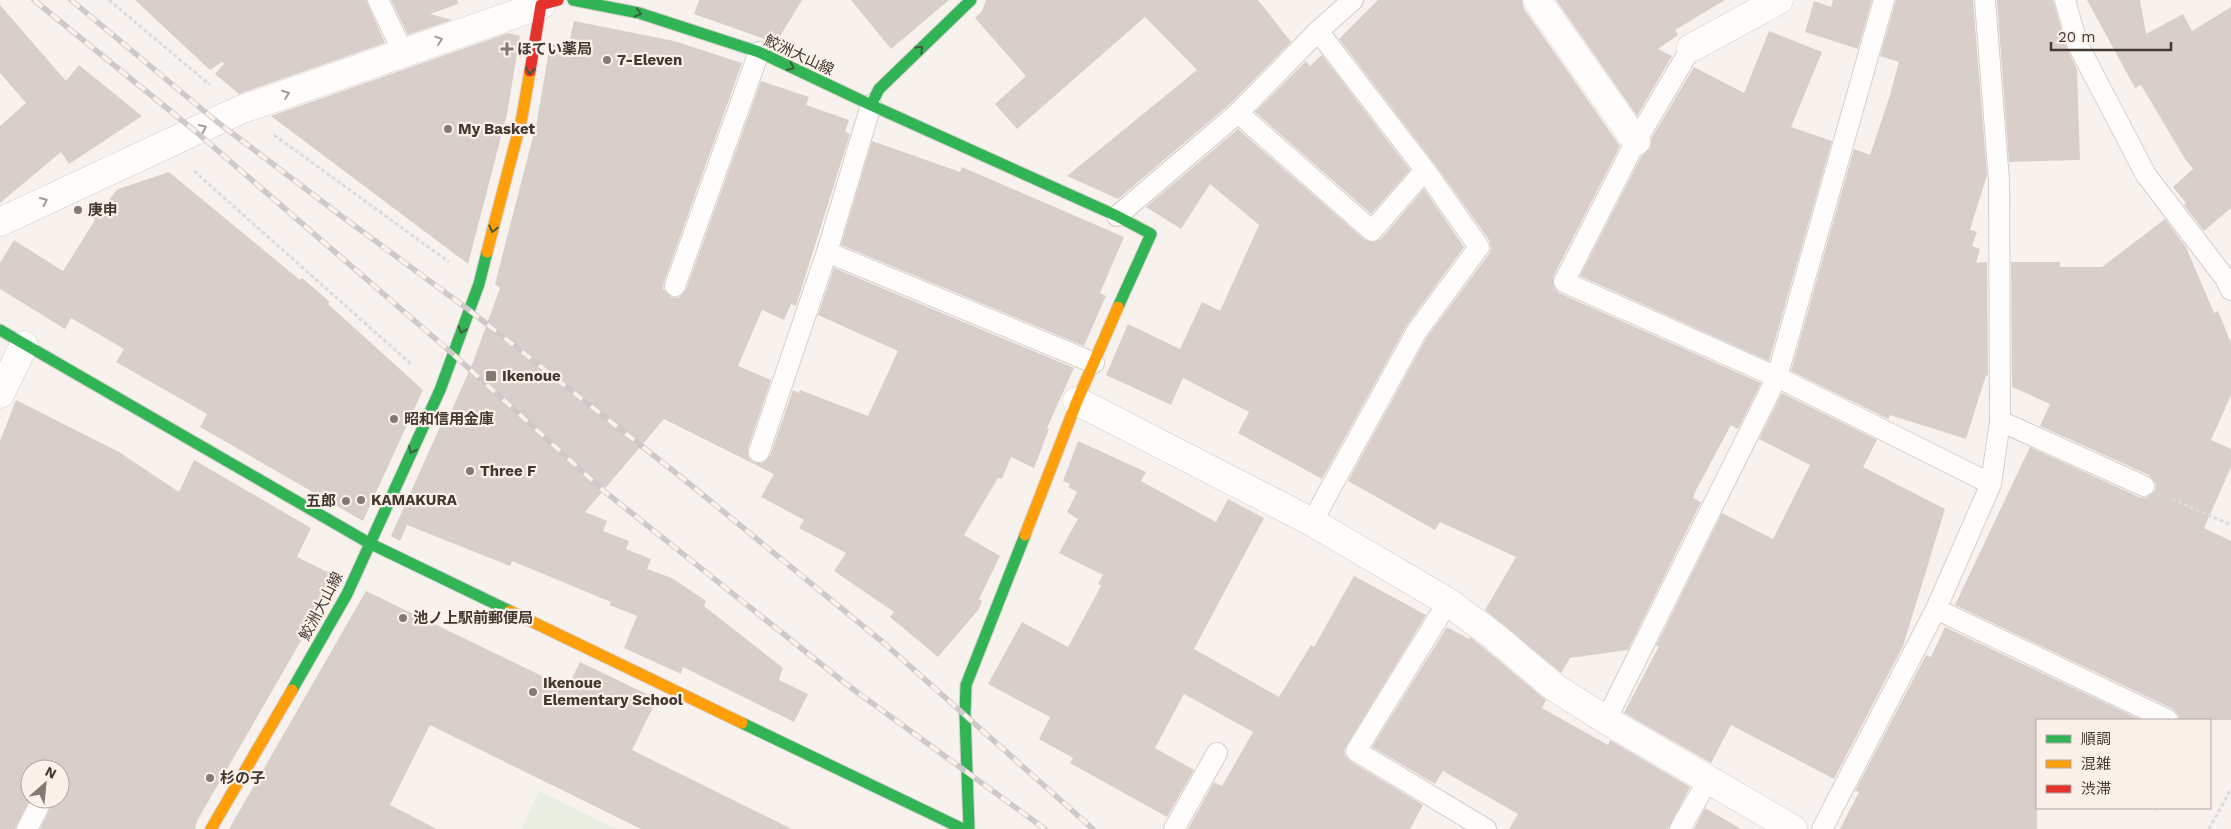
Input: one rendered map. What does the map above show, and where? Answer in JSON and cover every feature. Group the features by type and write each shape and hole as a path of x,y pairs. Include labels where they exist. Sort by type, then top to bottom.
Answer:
{"street":[{"name":"鮫洲大山線","path":"573,0 639,13 759,52 871,105 1117,216 1151,234 1094,363"},
{"path":"871,105 879,89 970,0"},
{"path":"1537,0 1636,141"},
{"path":"1691,48 1779,0"},
{"path":"0,222 240,110 547,2"},
{"path":"479,284 522,117 547,2"},
{"name":"鮫洲大山線","path":"211,829 347,594 369,542 440,390 479,284"},
{"path":"0,330 369,542 963,829"},
{"path":"0,394 24,345"},
{"path":"969,829 965,714 966,685 1077,401 1094,363"},
{"path":"1077,401 1312,522 1448,602 1494,636 1554,687 1606,720 1793,829"}],"lane":[{"path":"378,0 403,52"},
{"path":"1117,216 1238,113 1318,31 1353,0"},
{"path":"1606,720 1777,377 1884,0"},
{"path":"1822,829 1936,609 1991,484 2000,421 1999,181 1985,0"},
{"path":"2065,0 2077,43 2146,175 2225,278 2231,290"},
{"path":"1312,522 1417,331 1479,247 1425,170 1318,31"},
{"path":"1691,48 1636,141 1564,282 1777,377 1991,484"},
{"path":"675,286 759,52"},
{"path":"759,452 827,252 871,105"},
{"path":"1238,113 1372,231 1425,170"},
{"path":"827,252 1094,363"},
{"path":"2000,421 2144,486"},
{"path":"1448,602 1356,751 1486,829"},
{"path":"1936,609 2166,719"},
{"path":"1174,829 1217,753"},
{"path":"1680,829 1708,780"},
{"path":"27,829 37,809"}],"path":[{"path":"109,0 240,110 479,284"},
{"path":"166,146 440,390"},
{"path":"2144,486 2231,525"},
{"path":"2209,829 2231,789"}],"shaded area":[{"path":"539,791 616,829 521,829"}],"building":[{"path":"135,0 366,0 385,43 239,94 215,74 224,64 222,62 210,70"},
{"path":"391,0 457,0 458,4 430,14 452,20 408,35"},
{"path":"699,0 802,0 776,43 694,14"},
{"path":"851,0 949,0 891,49"},
{"path":"986,0 1258,0 1291,42 1230,104 1118,199 1067,176 1197,70 1145,17 1017,129 995,104 1026,76 975,18 982,11"},
{"path":"1378,0 1522,0 1524,9 1620,146 1553,277 1554,288 1559,293 1761,383 1738,429 1731,425 1695,492 1693,498 1701,502 1628,650 1570,658 1561,673 1485,610 1516,557 1440,522 1435,530 1348,481 1427,337 1489,254 1491,248 1489,240 1434,163 1339,39"},
{"path":"1556,0 1725,0 1675,30 1678,35 1658,49 1672,56 1637,116"},
{"path":"1833,0 1872,0 1858,49 1805,32 1814,1 1831,7"},
{"path":"1896,0 1973,0 1987,175 1970,230 1977,232 1972,246 1980,249 1976,263 1987,262 1988,376 1986,375 1966,439 1890,415 1888,419 1791,371 1854,149 1870,155 1890,95 1899,62 1880,56"},
{"path":"1997,0 2053,0 2066,46 2077,69 2080,160 2009,162"},
{"path":"2087,0 2140,0 2146,34 2183,14 2192,31 2231,7 2231,208 2204,231 2173,187 2193,169 2185,159 2141,85 2135,88"},
{"path":"0,5 66,81 79,65 142,116 69,164 61,152 0,203 0,126 26,103 0,73"},
{"path":"574,21 674,41 742,63 664,282 663,289 671,297 678,298 686,290 761,81 809,97 806,105 849,120 845,132 850,134 796,306 791,304 784,320 762,310 738,366 771,380 748,448 750,460 762,463 770,456 793,390 799,393 800,390 868,416 898,351 818,315 834,268 1074,368 1047,428 1049,429 1034,468 1011,457 1002,479 998,478 964,535 1000,556 979,599 982,601 979,609 938,657 890,617 894,612 834,571 846,553 799,528 804,520 761,497 774,474 664,419 585,512 607,521 603,531 629,541 626,549 651,559 647,569 672,578 706,601 704,606 783,668 779,680 808,694 794,722 683,667 681,674 624,648 637,616 609,605 611,602 512,561 510,566 407,525 400,541 391,536 447,411 450,414 473,362 500,288 495,284 537,121 550,44 568,48"},
{"path":"1769,31 1822,52 1791,127 1832,141 1769,361 1580,276 1642,155 1650,148 1651,139 1694,67 1744,93"},
{"path":"508,33 520,36 507,114 468,264 271,116"},
{"path":"1322,55 1410,170 1371,214 1255,112 1306,61 1310,66"},
{"path":"1238,129 1365,240 1375,242 1381,239 1424,189 1464,247 1407,325 1322,479 1238,433 1249,412 1183,378 1171,405 1106,375 1128,324 1180,349 1202,302 1220,311 1259,225 1210,184 1181,229 1146,207"},
{"path":"872,141 960,172 962,167 1124,237 1100,293 1106,296 1084,346 841,245"},
{"path":"169,172 300,280 302,278 330,302 328,304 423,390 363,521 200,427 207,414 116,362 124,349 71,318 65,329 0,289 0,263 14,240 63,271 95,220 93,218 118,189"},
{"path":"2165,219 2186,247 2214,313 2218,311 2231,343 2231,395 2211,440 2231,449 2231,467 2204,528 2231,541 2231,720 2180,719 2173,709 1955,605 2030,447 2139,497 2146,498 2155,491 2156,484 2149,475 2040,426 2050,404 2012,387 2011,262 2060,262 2060,267 2102,267"},
{"path":"1782,393 1877,440 1863,467 1945,509 1903,646 1834,779 1731,725 1711,763 1624,713 1659,646 1656,646 1722,513 1773,539 1810,465 1759,439"},
{"path":"16,400 119,452 179,492 194,460 311,528 297,557 338,577 197,821 195,829 40,829 50,809 70,809 70,759 20,759 20,809 26,809 15,829 0,829 0,441"},
{"path":"1078,441 1146,472 1141,481 1216,522 1228,499 1264,518 1194,649 1279,697 1311,645 1314,647 1354,576 1426,615 1344,750 1345,756 1350,761 1423,805 1410,829 1188,829 1214,782 1222,786 1253,732 1184,694 1155,748 1194,770 1167,817 1070,763 1073,758 1039,739 1050,717 988,684 1022,622 1068,647 1101,586 1098,584 1103,575 1059,553 1078,519 1067,512 1077,492 1068,487 1070,484 1063,481"},
{"path":"366,591 567,688 580,662 657,699 632,750 792,829 641,829 430,725 390,805 437,829 229,829"},
{"path":"1447,627 1469,639 1470,637 1546,700 1542,708 1608,745 1610,740 1690,787 1668,829 1509,829 1518,814 1443,771 1435,784 1372,747"},
{"path":"1945,627 2139,719 2036,719 2037,829 1840,829 1859,792 1855,791 1926,655 1931,657"},
{"path":"1705,808 1741,829 1694,829"}],"railway":[{"path":"34,0 195,131 453,354 604,491 850,687 1045,829"},
{"path":"71,0 216,121 469,310 686,481 885,644 1093,829"}],"traffic: fast":[{"path":"573,0 639,13 759,52 871,105 879,89 971,0"},
{"path":"871,105 1117,216 1151,234 1118,307"},
{"path":"292,690 347,594 440,390 479,284 487,252"},
{"path":"0,330 369,543 510,611"},
{"path":"969,829 965,714 966,685 1025,535"},
{"path":"742,723 963,829"}],"traffic: slow":[{"path":"487,252 522,117 530,71"},
{"path":"1025,535 1077,401 1118,307"},
{"path":"510,611 742,723"},
{"path":"211,829 292,690"}],"traffic: jam":[{"path":"530,71 541,5 558,0"}],"place":[{"name":"ほてい薬局","path":"507,49"},
{"name":"7-Eleven","path":"607,60"},
{"name":"My Basket","path":"448,129"},
{"name":"庚申","path":"78,210"},
{"name":"Ikenoue","path":"491,376"},
{"name":"昭和信用金庫","path":"394,419"},
{"name":"Three F","path":"470,471"},
{"name":"KAMAKURA","path":"361,500"},
{"name":"五郎","path":"346,501"},
{"name":"池ノ上駅前郵便局","path":"403,618"},
{"name":"Ikenoue Elementary School","path":"533,692"},
{"name":"杉の子","path":"210,778"}]}
